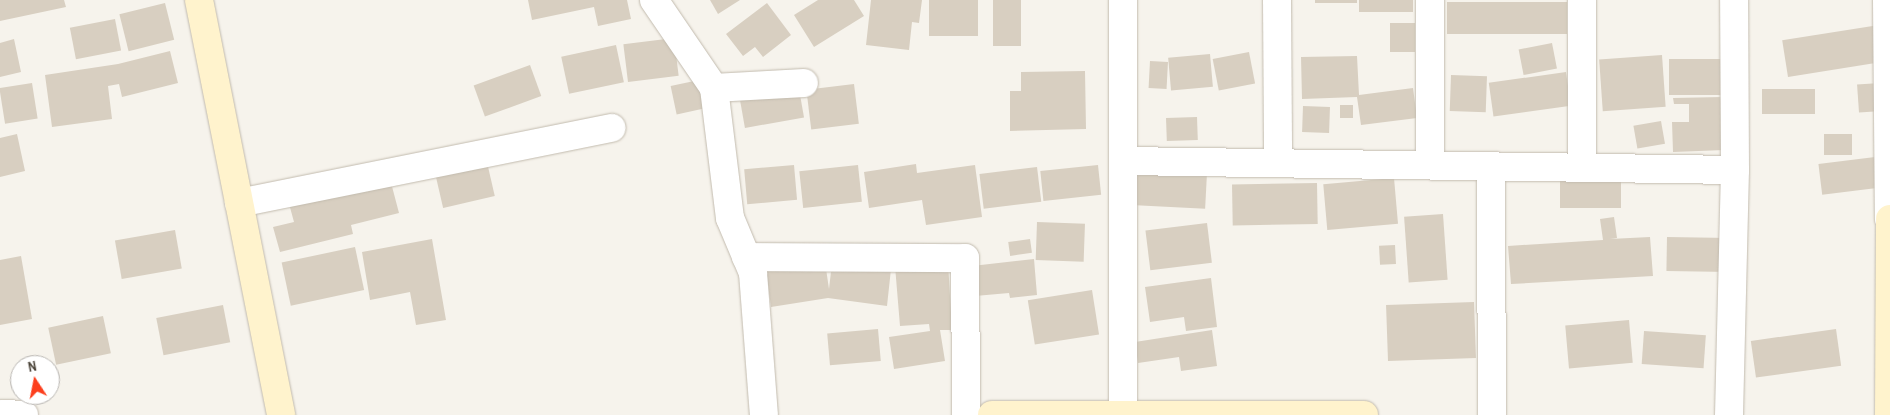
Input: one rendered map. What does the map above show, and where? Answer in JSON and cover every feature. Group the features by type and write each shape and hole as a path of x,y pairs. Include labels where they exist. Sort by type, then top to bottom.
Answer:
{"street":[{"path":"199,0 281,415"},
{"path":"1123,0 1123,414"},
{"path":"1276,0 1278,161"},
{"path":"1430,0 1430,165"},
{"path":"1582,0 1582,167"},
{"path":"1729,415 1735,170 1734,0"},
{"path":"1887,0 1890,415"},
{"path":"658,2 714,88 730,218 753,273 764,415"},
{"path":"714,88 804,82"},
{"path":"239,203 612,128"},
{"path":"1124,160 1278,161 1735,170"},
{"path":"1491,166 1492,415"},
{"path":"746,258 965,258 966,415"},
{"path":"0,414 24,415"},
{"path":"992,415 1364,415"}],"building":[{"path":"0,0 64,0 66,7 0,21"},
{"path":"528,0 627,0 631,19 598,26 594,7 532,20"},
{"path":"710,0 740,0 718,14"},
{"path":"818,0 854,0 864,16 814,47 794,15"},
{"path":"871,0 922,0 919,23 912,22 909,50 866,45"},
{"path":"929,0 978,0 978,36 929,36"},
{"path":"993,0 1021,0 1021,46 993,46"},
{"path":"1315,0 1357,0 1357,3 1315,3"},
{"path":"1359,0 1413,0 1413,12 1359,12"},
{"path":"1447,2 1567,2 1567,34 1447,34"},
{"path":"165,3 174,40 129,51 119,14"},
{"path":"767,3 791,35 763,57 755,47 743,56 726,34"},
{"path":"115,19 121,50 76,59 70,28"},
{"path":"1390,23 1415,23 1415,52 1390,52"},
{"path":"1879,25 1885,62 1788,77 1782,40"},
{"path":"674,38 679,76 628,82 623,44"},
{"path":"14,39 21,72 0,77 0,43"},
{"path":"1552,43 1557,69 1524,75 1519,49"},
{"path":"616,45 624,82 569,94 561,57"},
{"path":"170,51 178,83 122,97 119,84 108,86 112,119 52,127 45,75 118,64"},
{"path":"1249,52 1255,83 1219,90 1213,59"},
{"path":"1210,54 1213,87 1171,91 1168,58"},
{"path":"1662,55 1666,107 1603,111 1599,59"},
{"path":"1357,56 1359,95 1413,88 1417,118 1361,125 1357,97 1302,99 1301,57"},
{"path":"1669,59 1732,59 1732,95 1669,95"},
{"path":"1150,61 1168,62 1167,89 1149,88"},
{"path":"530,65 541,96 485,117 474,86"},
{"path":"1085,71 1086,129 1010,131 1010,91 1021,91 1021,72"},
{"path":"1566,72 1571,106 1493,117 1489,83"},
{"path":"1451,75 1487,76 1486,112 1450,111"},
{"path":"699,80 705,108 677,114 671,86"},
{"path":"32,83 38,119 5,124 0,88"},
{"path":"1880,83 1882,111 1859,113 1857,85"},
{"path":"854,84 859,124 811,130 806,90"},
{"path":"799,89 804,118 745,128 740,99"},
{"path":"1762,89 1815,89 1815,114 1762,114"},
{"path":"1722,97 1724,150 1673,152 1672,122 1689,122 1689,104 1674,104 1673,98"},
{"path":"1340,105 1353,105 1353,118 1340,118"},
{"path":"1303,106 1330,107 1329,133 1302,132"},
{"path":"1197,117 1198,140 1167,141 1166,118"},
{"path":"1661,121 1665,144 1637,149 1633,126"},
{"path":"17,134 25,171 0,177 0,138"},
{"path":"1824,134 1852,134 1852,155 1824,155"},
{"path":"1875,157 1879,188 1822,195 1818,164"},
{"path":"486,158 495,196 443,208 434,170"},
{"path":"916,164 917,173 975,165 982,217 926,225 922,200 869,208 864,172"},
{"path":"794,165 797,200 747,204 744,169"},
{"path":"858,165 862,202 803,208 799,171"},
{"path":"1098,165 1101,195 1043,201 1040,171"},
{"path":"1037,167 1041,202 984,209 979,174"},
{"path":"1133,171 1207,175 1205,209 1131,205"},
{"path":"389,175 399,213 351,225 353,234 280,252 273,227 294,222 288,200"},
{"path":"1394,178 1398,224 1327,230 1323,184"},
{"path":"1560,178 1621,178 1621,208 1560,208"},
{"path":"1317,183 1318,224 1233,225 1232,184"},
{"path":"1443,214 1448,280 1409,283 1404,217"},
{"path":"1614,217 1617,238 1610,239 1650,237 1653,276 1511,284 1508,246 1603,240 1600,219"},
{"path":"1037,222 1085,224 1084,262 1036,260"},
{"path":"1207,223 1212,263 1150,270 1145,231"},
{"path":"175,230 182,268 122,279 115,241"},
{"path":"1667,237 1730,238 1729,272 1666,271"},
{"path":"432,239 446,320 416,325 410,292 370,300 362,252"},
{"path":"1030,239 1032,253 1010,256 1008,242"},
{"path":"1395,245 1396,264 1380,265 1379,246"},
{"path":"355,247 364,290 291,306 282,263"},
{"path":"21,256 32,319 0,325 0,260"},
{"path":"1034,259 1037,295 1010,298 1009,293 975,296 972,266"},
{"path":"825,262 829,289 832,263 891,269 887,306 828,298 771,307 766,270"},
{"path":"948,262 952,330 940,330 945,361 894,369 889,337 930,331 929,324 900,326 895,266"},
{"path":"1211,278 1217,327 1186,331 1184,317 1150,322 1145,287"},
{"path":"1092,290 1099,334 1035,345 1028,300"},
{"path":"1474,302 1476,358 1388,361 1386,305"},
{"path":"223,305 230,342 164,355 156,318"},
{"path":"103,316 111,353 60,364 60,355 54,355 48,328"},
{"path":"1629,320 1633,363 1569,368 1565,326"},
{"path":"878,329 881,361 830,365 827,333"},
{"path":"1836,329 1841,366 1756,378 1751,341"},
{"path":"1212,330 1217,366 1181,371 1179,357 1138,363 1135,342"},
{"path":"1644,331 1706,335 1704,368 1642,364"}]}
